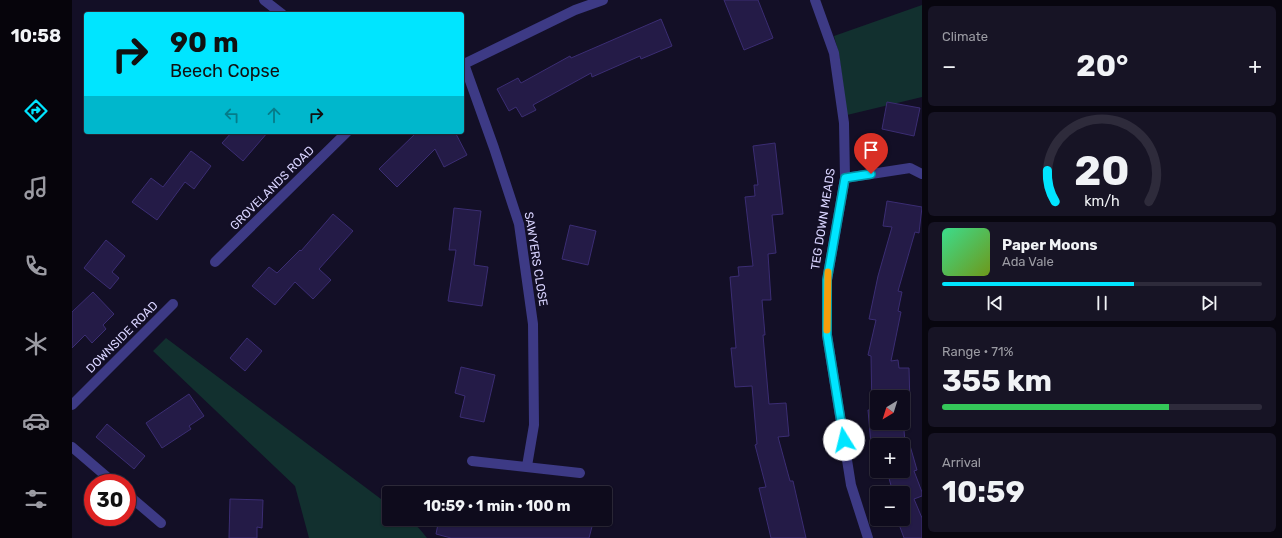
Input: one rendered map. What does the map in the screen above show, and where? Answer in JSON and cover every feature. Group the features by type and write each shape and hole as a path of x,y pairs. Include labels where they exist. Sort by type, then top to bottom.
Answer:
{"street":[{"path":"264,0 279,12"},
{"path":"464,64 576,10 603,0"},
{"name":"TEG DOWN MEADS","path":"815,0 834,53 844,123 845,178 827,280 827,335 851,484 868,538"},
{"name":"SAWYERS CLOSE","path":"464,67 494,148 519,224 533,324 534,425 527,466"},
{"name":"GROVELANDS ROAD","path":"215,262 345,134"},
{"path":"845,178 910,168 922,174"},
{"name":"DOWNSIDE ROAD","path":"72,405 173,304"},
{"path":"72,447 104,474"},
{"path":"472,461 580,473"},
{"path":"136,501 162,523"}],"green space":[{"path":"922,5 922,97 847,115 839,54 834,36"},
{"path":"166,338 382,500 382,526 416,526 427,538 309,538 295,486 153,351"}],"building":[{"path":"724,0 758,0 773,38 744,50"},
{"path":"661,19 672,46 641,59 640,56 592,77 591,73 533,105 536,110 522,117 516,107 509,111 497,89 518,78 521,83 570,56 571,58"},
{"path":"887,102 920,108 914,136 882,129"},
{"path":"230,134 266,134 243,161 222,143"},
{"path":"415,134 456,134 467,155 444,167 435,149 397,187 379,169"},
{"path":"775,143 783,214 772,215 776,253 768,254 771,300 762,300 765,335 763,335 769,404 786,403 789,436 778,437 790,481 793,481 806,538 771,538 759,488 766,487 755,445 757,444 752,386 735,387 731,348 736,348 730,277 739,276 738,267 753,266 745,197 755,196 754,185 758,185 753,146"},
{"path":"191,151 211,166 194,189 185,182 157,220 132,202 151,178 163,187"},
{"path":"887,201 922,207 919,233 915,232 898,291 902,292 898,311 901,312 891,361 898,360 899,368 909,368 910,390 872,390 871,356 868,355 876,320 869,319 878,276 892,227 883,226"},
{"path":"454,208 481,211 474,265 488,267 482,306 448,301 456,250 449,250"},
{"path":"333,214 353,231 319,269 331,280 313,299 295,282 275,305 252,286 269,267 277,273 300,250 301,251"},
{"path":"570,225 596,231 588,265 562,259"},
{"path":"106,240 125,256 112,272 119,278 110,289 84,268"},
{"path":"93,292 114,314 103,325 106,329 92,343 85,335 72,348 72,312"},
{"path":"247,338 262,351 245,371 230,358"},
{"path":"461,367 495,375 484,422 460,417 465,396 455,393"},
{"path":"189,394 204,416 189,426 191,429 162,448 146,423"},
{"path":"868,410 870,410 870,430 904,430 905,438 870,438"},
{"path":"107,424 145,456 134,469 96,437"},
{"path":"910,446 917,470 914,471 922,492 922,496 914,499 922,518 922,538 904,538 900,526 910,526 910,486 891,486 889,478 910,478"},
{"path":"230,499 263,500 262,528 257,527 257,538 229,538"},
{"path":"438,526 592,526 589,538 451,538 436,534"}],"slow traffic":[{"path":"827,330 828,272"}],"route":[{"path":"844,440 827,335 827,280 845,178 871,174"}]}
